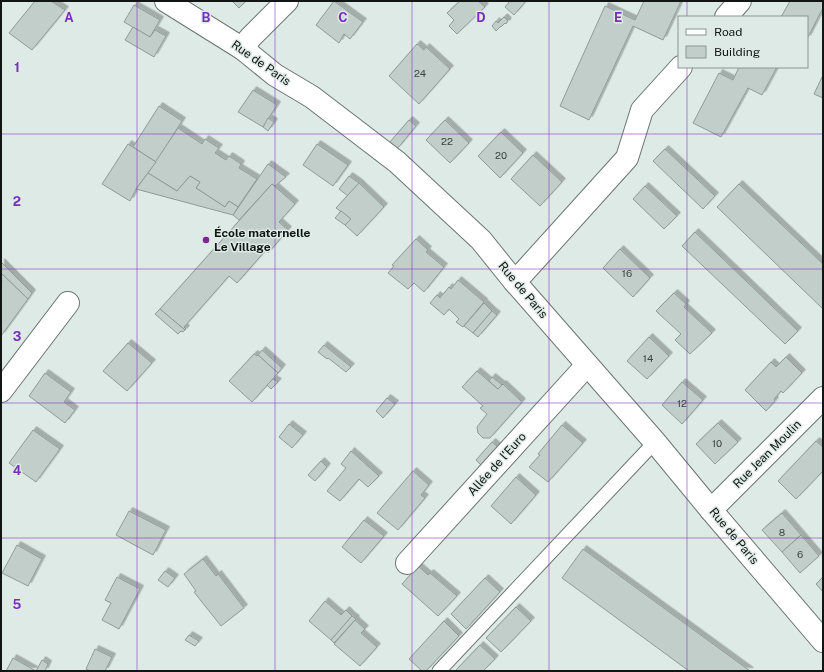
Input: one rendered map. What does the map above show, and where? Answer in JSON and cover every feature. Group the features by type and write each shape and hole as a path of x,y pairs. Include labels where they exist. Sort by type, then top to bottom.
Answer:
{"street":[{"name":"Rue de Paris","path":"166,1 243,50 274,75 312,97 397,162 481,240 514,281 655,442 823,642"},
{"path":"243,50 250,38 288,1"},
{"path":"727,16 740,1"},
{"path":"514,281 524,272 627,158 642,110 680,68"},
{"path":"1,392 68,304"},
{"name":"Allée de l'Euro","path":"407,563 588,365"},
{"name":"Rue Jean Moulin","path":"711,510 823,398"}],"lane":[{"path":"439,671 655,442"}],"building":[{"path":"35,1 51,1 65,10 32,50 9,33"},
{"path":"232,1 246,1 239,8"},
{"path":"334,1 363,22 350,39 344,34 339,43 316,25"},
{"path":"460,1 478,1 485,7 457,34 449,26 454,20 447,13"},
{"path":"510,1 526,1 514,15 505,7"},
{"path":"644,1 681,1 663,40 633,26 589,120 560,106 605,6 635,20"},
{"path":"790,1 823,1 823,8 808,37 808,16 782,16"},
{"path":"134,5 160,20 150,37 124,22"},
{"path":"504,17 508,21 496,31 492,26 496,21 498,23"},
{"path":"133,27 150,37 155,30 166,36 154,57 125,40"},
{"path":"417,44 424,50 426,47 450,69 419,104 389,76"},
{"path":"739,68 776,68 762,95 748,88 721,137 693,123 719,73 733,80"},
{"path":"823,75 823,98 814,94"},
{"path":"253,90 277,105 263,127 238,112"},
{"path":"159,106 182,121 156,162 133,147"},
{"path":"268,118 274,122 268,131 263,127"},
{"path":"409,120 416,126 397,149 389,143"},
{"path":"445,120 469,143 450,163 426,140"},
{"path":"178,128 202,144 205,139 219,148 215,153 226,160 229,156 241,164 239,168 257,179 238,207 229,201 225,207 196,188 200,182 190,176 177,191 148,173"},
{"path":"501,132 523,153 500,178 478,156"},
{"path":"128,144 156,162 136,189 130,201 102,184"},
{"path":"317,144 348,165 333,186 303,165"},
{"path":"665,149 715,196 703,209 653,161"},
{"path":"533,155 562,182 540,206 511,179"},
{"path":"268,164 286,177 275,186 272,184 239,220 233,215"},
{"path":"148,173 177,191 190,176 200,182 196,188 225,207 229,201 238,207 233,215 136,189"},
{"path":"349,176 359,183 348,196 339,189"},
{"path":"359,183 384,207 357,236 345,225 351,219 336,208"},
{"path":"272,184 295,204 279,222 288,230 268,253 266,250 237,283 229,276 184,327 186,329 185,330 160,309"},
{"path":"739,184 823,264 823,309 717,207"},
{"path":"645,186 677,216 664,229 633,199"},
{"path":"341,211 351,219 345,225 335,218"},
{"path":"695,232 798,331 785,344 682,246"},
{"path":"416,239 428,250 426,252 444,267 424,292 414,283 408,289 388,273 394,266 392,265"},
{"path":"620,249 650,278 633,297 603,268"},
{"path":"1,262 32,293 28,299 1,273"},
{"path":"1,273 28,299 1,336 2,280"},
{"path":"458,280 484,302 463,327 456,322 459,319 449,309 444,315 430,303 437,295 440,298 449,287 451,289"},
{"path":"674,293 686,304 684,307 712,333 690,354 675,340 681,334 656,311"},
{"path":"484,303 492,311 473,333 464,326"},
{"path":"160,309 185,330 178,334 155,314"},
{"path":"492,311 497,315 478,337 473,333"},
{"path":"649,337 669,356 647,379 627,361"},
{"path":"128,343 152,363 127,391 103,371"},
{"path":"324,345 351,367 346,372 318,352"},
{"path":"262,350 282,368 278,373 258,355"},
{"path":"254,354 257,356 258,355 278,373 252,402 229,381"},
{"path":"786,357 802,373 783,393 781,391 766,411 745,390 771,362 776,367"},
{"path":"477,371 498,389 503,384 522,402 490,438 483,438 478,433 477,427 487,414 480,408 483,406 462,387"},
{"path":"45,373 71,392 64,402 75,410 65,423 29,396"},
{"path":"492,377 502,385 498,389 489,381"},
{"path":"273,379 278,382 271,389 267,385"},
{"path":"682,382 703,400 682,424 662,405"},
{"path":"387,398 395,404 383,418 376,411"},
{"path":"718,423 738,442 715,464 696,444"},
{"path":"289,424 303,435 292,448 279,437"},
{"path":"562,425 583,443 548,482 529,467 540,455 538,454"},
{"path":"33,430 60,449 36,482 9,463"},
{"path":"816,441 823,447 823,471 796,499 778,481"},
{"path":"492,442 500,449 483,467 476,460"},
{"path":"351,451 379,476 368,487 359,479 340,501 327,491 346,468 341,464"},
{"path":"321,461 327,467 315,481 308,475"},
{"path":"413,471 429,485 421,495 425,498 398,530 377,513"},
{"path":"516,477 536,495 511,524 491,506"},
{"path":"129,511 166,530 153,555 116,535"},
{"path":"782,513 801,535 782,552 762,530"},
{"path":"364,520 384,536 361,563 342,547"},
{"path":"801,535 819,556 800,573 782,552"},
{"path":"17,545 42,559 28,586 2,573"},
{"path":"583,549 750,671 689,671 562,578"},
{"path":"203,559 216,576 218,574 244,608 221,626 194,592 196,591 184,574"},
{"path":"418,566 428,575 430,573 457,596 438,616 402,584"},
{"path":"165,571 175,578 168,587 158,580"},
{"path":"117,577 140,589 119,629 102,620 111,603 105,600"},
{"path":"823,577 823,592 816,584"},
{"path":"485,578 500,592 466,629 451,614"},
{"path":"325,601 341,615 346,610 352,616 331,640 309,621"},
{"path":"516,607 531,621 501,652 486,638"},
{"path":"352,616 356,619 334,643 331,640"},
{"path":"355,620 365,629 361,633 377,647 360,666 334,644"},
{"path":"444,621 459,636 426,671 422,671 409,659"},
{"path":"189,635 199,641 195,646 185,640"},
{"path":"480,645 495,659 483,671 455,671"},
{"path":"95,649 112,657 105,671 90,671 86,669"},
{"path":"13,658 36,671 6,671"},
{"path":"42,660 48,664 45,671 36,671"}],"place":[{"name":"École maternelle Le Village","path":"206,240"}]}
